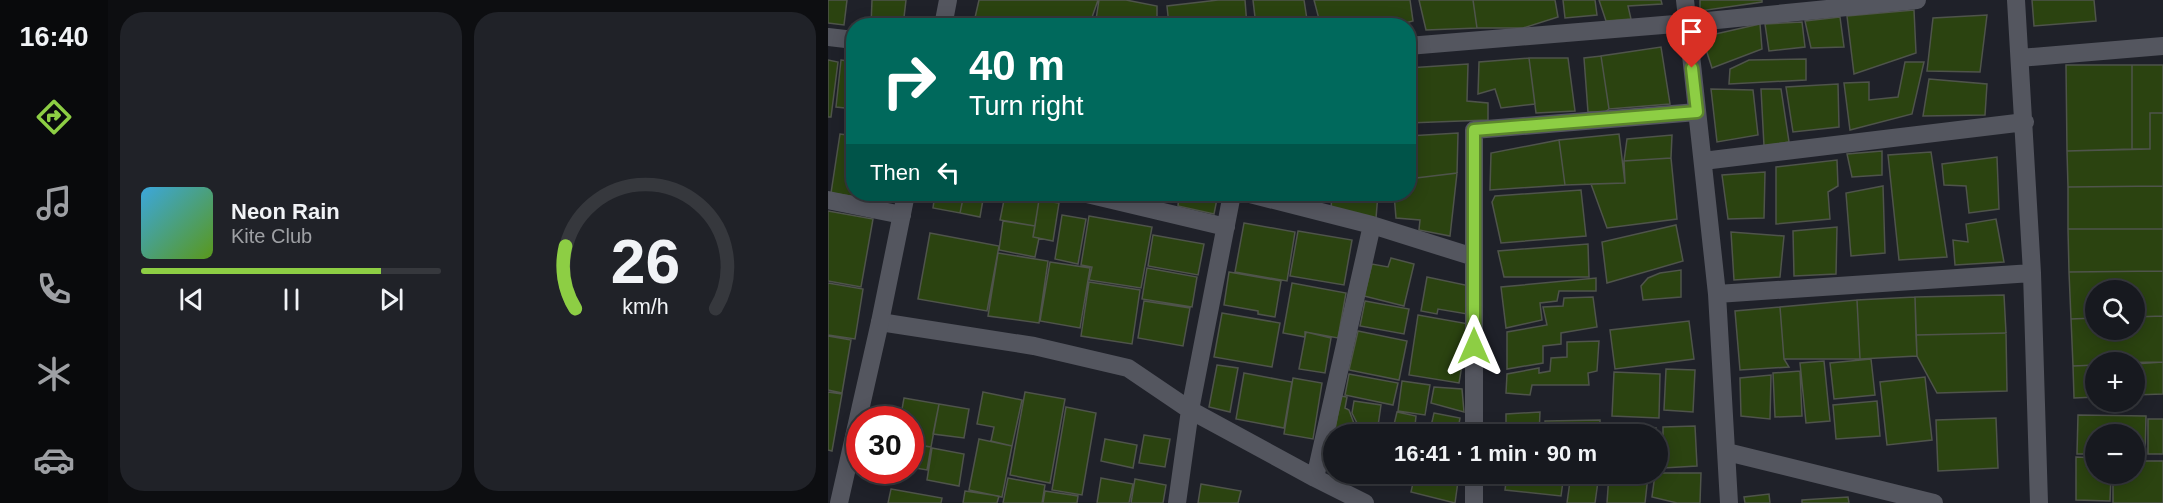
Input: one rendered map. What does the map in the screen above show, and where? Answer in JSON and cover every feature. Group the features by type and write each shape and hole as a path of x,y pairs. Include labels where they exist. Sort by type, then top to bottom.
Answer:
{"street":[{"path":"945,18 948,0"},
{"path":"1684,0 1717,294 1729,503"},
{"path":"1416,45 1687,23 1917,0"},
{"path":"2016,0 2025,122 2032,273 2039,503"},
{"path":"828,37 846,39"},
{"path":"2020,58 2163,46"},
{"path":"1474,424 1474,130 1697,112"},
{"path":"1702,161 2025,122"},
{"path":"828,200 902,215"},
{"path":"839,503 905,201"},
{"path":"1116,201 1226,227"},
{"path":"1177,503 1190,410 1231,201"},
{"path":"1278,201 1372,225 1474,257"},
{"path":"1315,478 1372,225"},
{"path":"1717,294 2032,273"},
{"path":"880,322 1034,346 1128,368 1190,410 1365,503"},
{"path":"1727,452 1934,503"},
{"path":"1474,484 1474,503"}],"building":[{"path":"828,0 847,0 844,25 828,23"},
{"path":"872,0 906,0 904,18 871,18"},
{"path":"979,0 1098,0 1092,18 975,18"},
{"path":"1099,0 1126,0 1157,6 1157,18 1096,18"},
{"path":"1218,0 1245,0 1246,18 1168,18 1167,6"},
{"path":"1253,0 1304,0 1307,18 1255,18"},
{"path":"1314,0 1410,0 1413,18 1319,18"},
{"path":"1419,0 1473,0 1477,28 1426,30"},
{"path":"1473,0 1555,0 1558,17 1523,28 1477,28"},
{"path":"1563,0 1595,0 1597,15 1565,18"},
{"path":"1599,0 1661,0 1662,4 1628,6 1631,19 1606,21"},
{"path":"1700,0 1762,0 1762,2 1700,11"},
{"path":"2032,0 2094,0 2096,21 2034,26"},
{"path":"1914,10 1916,53 1854,74 1847,16"},
{"path":"1987,15 1980,72 1927,71 1933,18"},
{"path":"1840,17 1844,47 1811,48 1805,21"},
{"path":"1802,22 1805,47 1769,51 1765,24"},
{"path":"1760,24 1762,49 1712,68 1702,37"},
{"path":"1661,47 1670,104 1609,109 1601,56"},
{"path":"1601,56 1609,109 1605,112 1588,112 1584,58"},
{"path":"1529,58 1568,58 1575,111 1536,113"},
{"path":"1529,58 1535,104 1501,108 1495,89 1478,94 1479,62"},
{"path":"1806,59 1806,80 1729,84 1730,69 1749,60"},
{"path":"828,60 838,62 831,117 828,117"},
{"path":"841,60 846,61 846,108 836,107"},
{"path":"1905,62 1924,62 1912,114 1850,130 1844,83 1869,82 1869,100 1898,97"},
{"path":"1468,64 1467,101 1488,103 1488,120 1416,123 1416,67"},
{"path":"2066,65 2132,65 2132,149 2067,151"},
{"path":"2132,65 2163,65 2163,113 2150,113 2150,149 2132,149"},
{"path":"1929,79 1987,84 1985,115 1923,116"},
{"path":"1838,84 1839,127 1793,132 1786,87"},
{"path":"1711,89 1753,90 1758,135 1717,142"},
{"path":"1761,89 1781,89 1789,142 1764,146"},
{"path":"2150,113 2163,113 2163,186 2068,187 2067,151 2150,149"},
{"path":"1458,133 1457,173 1416,178 1416,136"},
{"path":"840,134 846,135 846,195 831,193"},
{"path":"1619,134 1625,183 1565,185 1559,140"},
{"path":"1672,135 1671,158 1624,161 1627,139"},
{"path":"1559,140 1565,185 1490,190 1491,153"},
{"path":"1882,151 1882,175 1852,177 1847,154"},
{"path":"1931,152 1947,257 1899,260 1888,155"},
{"path":"1997,157 1999,209 1969,213 1966,186 1944,185 1942,164"},
{"path":"1671,158 1677,219 1607,228 1591,184 1625,183 1624,161"},
{"path":"1837,160 1838,186 1828,192 1830,219 1776,224 1776,167"},
{"path":"1765,172 1764,218 1728,219 1722,175"},
{"path":"1457,173 1450,236 1419,230 1420,220 1396,218 1395,201 1416,201 1416,178"},
{"path":"1883,186 1885,253 1851,256 1846,193"},
{"path":"2163,186 2163,229 2068,229 2068,187"},
{"path":"1581,190 1586,236 1501,243 1492,202 1495,196"},
{"path":"934,201 963,201 960,213 933,208"},
{"path":"963,201 983,201 980,217 960,213"},
{"path":"1004,201 1039,201 1035,226 1000,220"},
{"path":"1039,201 1059,203 1053,241 1033,237"},
{"path":"1178,201 1217,201 1214,214 1178,206"},
{"path":"1332,201 1377,201 1376,218 1331,209"},
{"path":"828,211 873,219 861,287 828,281"},
{"path":"1062,215 1086,219 1078,264 1055,259"},
{"path":"1089,216 1152,227 1141,288 1089,280 1092,267 1081,265"},
{"path":"1996,219 2004,262 1955,265 1953,240 1968,242 1966,224"},
{"path":"1003,221 1035,226 1033,237 1039,238 1035,257 999,250"},
{"path":"1244,223 1295,232 1287,281 1235,272"},
{"path":"1676,225 1683,261 1607,283 1602,242"},
{"path":"1837,227 1836,274 1794,276 1793,231"},
{"path":"2068,229 2163,229 2163,271 2069,272"},
{"path":"1298,231 1352,240 1344,285 1290,276"},
{"path":"1731,232 1784,236 1780,277 1734,280"},
{"path":"930,233 999,246 987,311 918,299"},
{"path":"1153,235 1204,244 1198,275 1148,266"},
{"path":"1588,244 1589,277 1504,277 1498,251"},
{"path":"998,253 1048,261 1039,323 988,316"},
{"path":"1391,258 1414,264 1404,306 1364,296 1372,264 1388,267"},
{"path":"1050,262 1090,268 1080,328 1040,321"},
{"path":"1147,268 1197,277 1192,307 1142,299"},
{"path":"1681,270 1681,297 1643,300 1641,286 1648,278 1660,273"},
{"path":"2163,271 2163,316 2145,317 2145,280 2085,280 2085,318 2071,319 2069,272"},
{"path":"1229,272 1281,281 1275,317 1258,314 1258,311 1224,305"},
{"path":"1427,277 1470,286 1467,314 1438,309 1437,314 1421,311"},
{"path":"1596,278 1596,291 1559,291 1557,301 1540,303 1542,320 1506,328 1501,287"},
{"path":"1089,282 1140,290 1132,344 1081,336"},
{"path":"828,283 863,289 855,339 828,335"},
{"path":"1292,283 1346,293 1338,338 1305,332 1305,337 1283,333"},
{"path":"2004,295 2006,333 1916,335 1915,297"},
{"path":"1593,297 1597,327 1561,333 1561,344 1543,346 1543,363 1507,369 1507,332 1547,325 1543,307 1563,306 1564,298"},
{"path":"1915,297 1917,356 1860,359 1857,300"},
{"path":"1857,300 1860,359 1784,359 1780,307"},
{"path":"1144,301 1190,308 1183,346 1138,338"},
{"path":"1365,301 1409,309 1404,334 1360,326"},
{"path":"1780,307 1784,359 1789,367 1740,370 1735,311"},
{"path":"1222,313 1280,323 1272,367 1214,357"},
{"path":"1418,315 1469,324 1459,383 1409,375"},
{"path":"2163,316 2163,362 2145,362 2145,352 2085,352 2085,365 2073,366 2071,319 2085,318 2085,340 2145,340 2145,317"},
{"path":"1689,321 1694,359 1615,369 1610,330"},
{"path":"1358,331 1407,341 1399,380 1349,370"},
{"path":"1306,332 1331,338 1325,373 1299,369"},
{"path":"2006,333 2007,391 1937,393 1917,356 1916,335"},
{"path":"828,336 851,340 842,393 828,390"},
{"path":"1599,341 1597,371 1588,373 1589,385 1532,385 1530,395 1506,393 1507,374 1539,368 1539,373 1550,371 1551,358 1567,357 1567,342"},
{"path":"1871,359 1875,395 1834,399 1830,363"},
{"path":"1824,361 1830,421 1806,423 1800,363"},
{"path":"2163,362 2163,394 2145,395 2145,363"},
{"path":"1217,365 1238,368 1230,412 1209,407"},
{"path":"2085,365 2085,398 2074,398 2073,366"},
{"path":"1666,369 1695,370 1693,412 1664,410"},
{"path":"1800,371 1802,416 1775,417 1773,373"},
{"path":"1614,372 1660,374 1659,418 1612,416"},
{"path":"1244,373 1292,382 1284,428 1236,419"},
{"path":"1349,374 1398,383 1393,405 1345,395"},
{"path":"1771,375 1770,419 1741,416 1740,378"},
{"path":"1925,377 1932,440 1887,445 1880,382"},
{"path":"1293,378 1322,383 1313,439 1284,434"},
{"path":"1402,381 1430,385 1425,415 1398,411"},
{"path":"1434,387 1462,389 1464,412 1431,403"},
{"path":"828,392 842,394 832,451 828,450"},
{"path":"983,392 1022,400 1012,446 991,441 994,427 977,424"},
{"path":"1025,392 1065,399 1050,483 1010,475"},
{"path":"1341,396 1347,397 1345,408 1349,410 1354,424 1336,424"},
{"path":"904,398 939,404 931,447 924,446 924,406 903,406"},
{"path":"1354,401 1381,405 1378,424 1357,423 1352,413"},
{"path":"1877,401 1880,436 1836,439 1833,405"},
{"path":"939,404 969,409 964,438 933,434"},
{"path":"1066,407 1096,413 1082,495 1052,490"},
{"path":"1397,412 1416,416 1415,424 1394,424"},
{"path":"1540,412 1539,424 1506,424 1506,414"},
{"path":"1434,413 1460,418 1459,424 1432,424"},
{"path":"2078,415 2146,416 2145,455 2145,424 2085,424 2085,454 2077,454"},
{"path":"1996,418 1998,468 1938,471 1936,420"},
{"path":"2148,419 2163,419 2163,454 2148,454"},
{"path":"1600,420 1600,424 1545,424 1545,421"},
{"path":"1695,426 1697,466 1668,468 1668,427"},
{"path":"1144,435 1170,439 1165,467 1139,463"},
{"path":"979,439 1012,446 1002,497 969,490"},
{"path":"1105,439 1137,445 1133,468 1101,461"},
{"path":"924,446 931,447 927,470 924,469"},
{"path":"932,448 964,454 959,486 927,480"},
{"path":"2076,457 2085,457 2085,484 2111,484 2110,501 2076,500"},
{"path":"2145,461 2163,461 2163,503 2113,503 2113,484 2145,484"},
{"path":"1668,473 1701,473 1700,503 1677,503 1652,497 1654,484 1668,484"},
{"path":"1008,478 1045,485 1042,503 1003,503"},
{"path":"1101,478 1133,484 1129,503 1097,503"},
{"path":"1135,479 1166,485 1163,503 1131,503"},
{"path":"1201,484 1241,491 1238,503 1198,503"},
{"path":"1413,484 1458,484 1455,503 1411,492"},
{"path":"1506,484 1563,484 1561,496 1505,490"},
{"path":"1570,484 1598,484 1595,503 1567,503"},
{"path":"1608,484 1647,484 1645,503 1607,503"},
{"path":"891,489 942,498 941,503 888,503"},
{"path":"965,491 999,496 997,503 963,503"},
{"path":"1045,491 1078,496 1077,503 1043,503"},
{"path":"1769,494 1770,503 1745,503 1744,497"},
{"path":"1848,497 1849,503 1802,503 1802,500"}],"route":[{"path":"1474,346 1474,130 1697,112 1692,68"}]}
